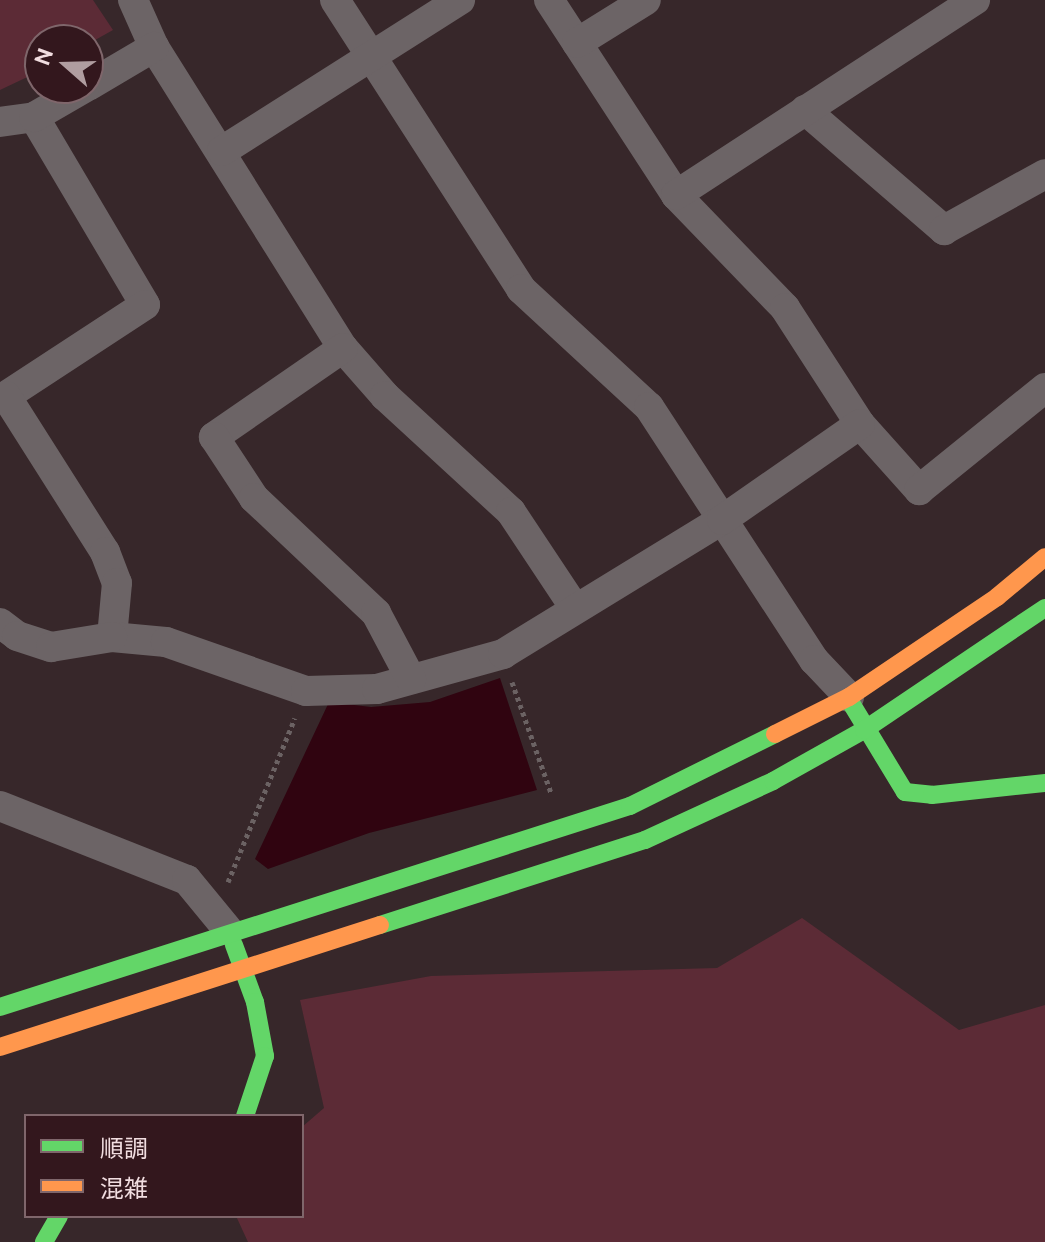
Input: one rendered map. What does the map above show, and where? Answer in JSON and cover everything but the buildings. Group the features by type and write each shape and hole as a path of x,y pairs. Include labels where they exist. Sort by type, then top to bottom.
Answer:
{"street":[{"path":"133,0 154,47 343,348 385,396 511,512 574,607"},
{"path":"335,0 521,289 649,407 814,660 849,697 864,730 905,792 932,795 1045,783"},
{"path":"222,151 374,59 460,0"},
{"path":"549,0 676,195 785,308 860,424 919,490 1045,388"},
{"path":"577,43 646,0"},
{"path":"676,195 975,0"},
{"path":"104,76 154,47"},
{"path":"0,122 34,117 57,104"},
{"path":"805,110 944,230 1045,174"},
{"path":"34,117 145,305 6,396 105,552 117,583 112,637"},
{"path":"343,348 214,437 254,498 376,613 411,679"},
{"path":"0,623 17,636 51,647 112,637 166,642 306,691 377,689 503,654 574,607 722,520 860,424"},
{"path":"0,1007 221,924 564,829 630,806 849,697 997,597 1045,557"},
{"path":"0,1047 645,840 773,781 864,730 1045,608"},
{"path":"0,806 187,880 221,924 243,970 265,1056 246,1114"},
{"path":"44,1242 58,1218"}],"path":[{"path":"503,654 564,829"},
{"path":"221,924 306,691"}],"shaded area":[{"path":"0,0 93,0 113,30 104,35 104,24 24,24 24,79 0,90"},
{"path":"500,678 537,790 369,833 268,869 255,859 329,702 371,707 430,702"},
{"path":"802,918 959,1030 1045,1005 1045,1242 248,1242 237,1218 304,1218 304,1125 324,1108 300,1000 431,976 717,968"}],"traffic: fast":[{"path":"380,925 645,840 773,781 864,730 1045,608"},
{"path":"851,703 905,792 932,795 1045,783"},
{"path":"0,1007 630,806 775,734"},
{"path":"234,945 255,1002 265,1056 246,1114"},
{"path":"44,1242 58,1218"}],"traffic: slow":[{"path":"775,734 849,697 997,597 1045,557"},
{"path":"0,1047 380,925"}]}
